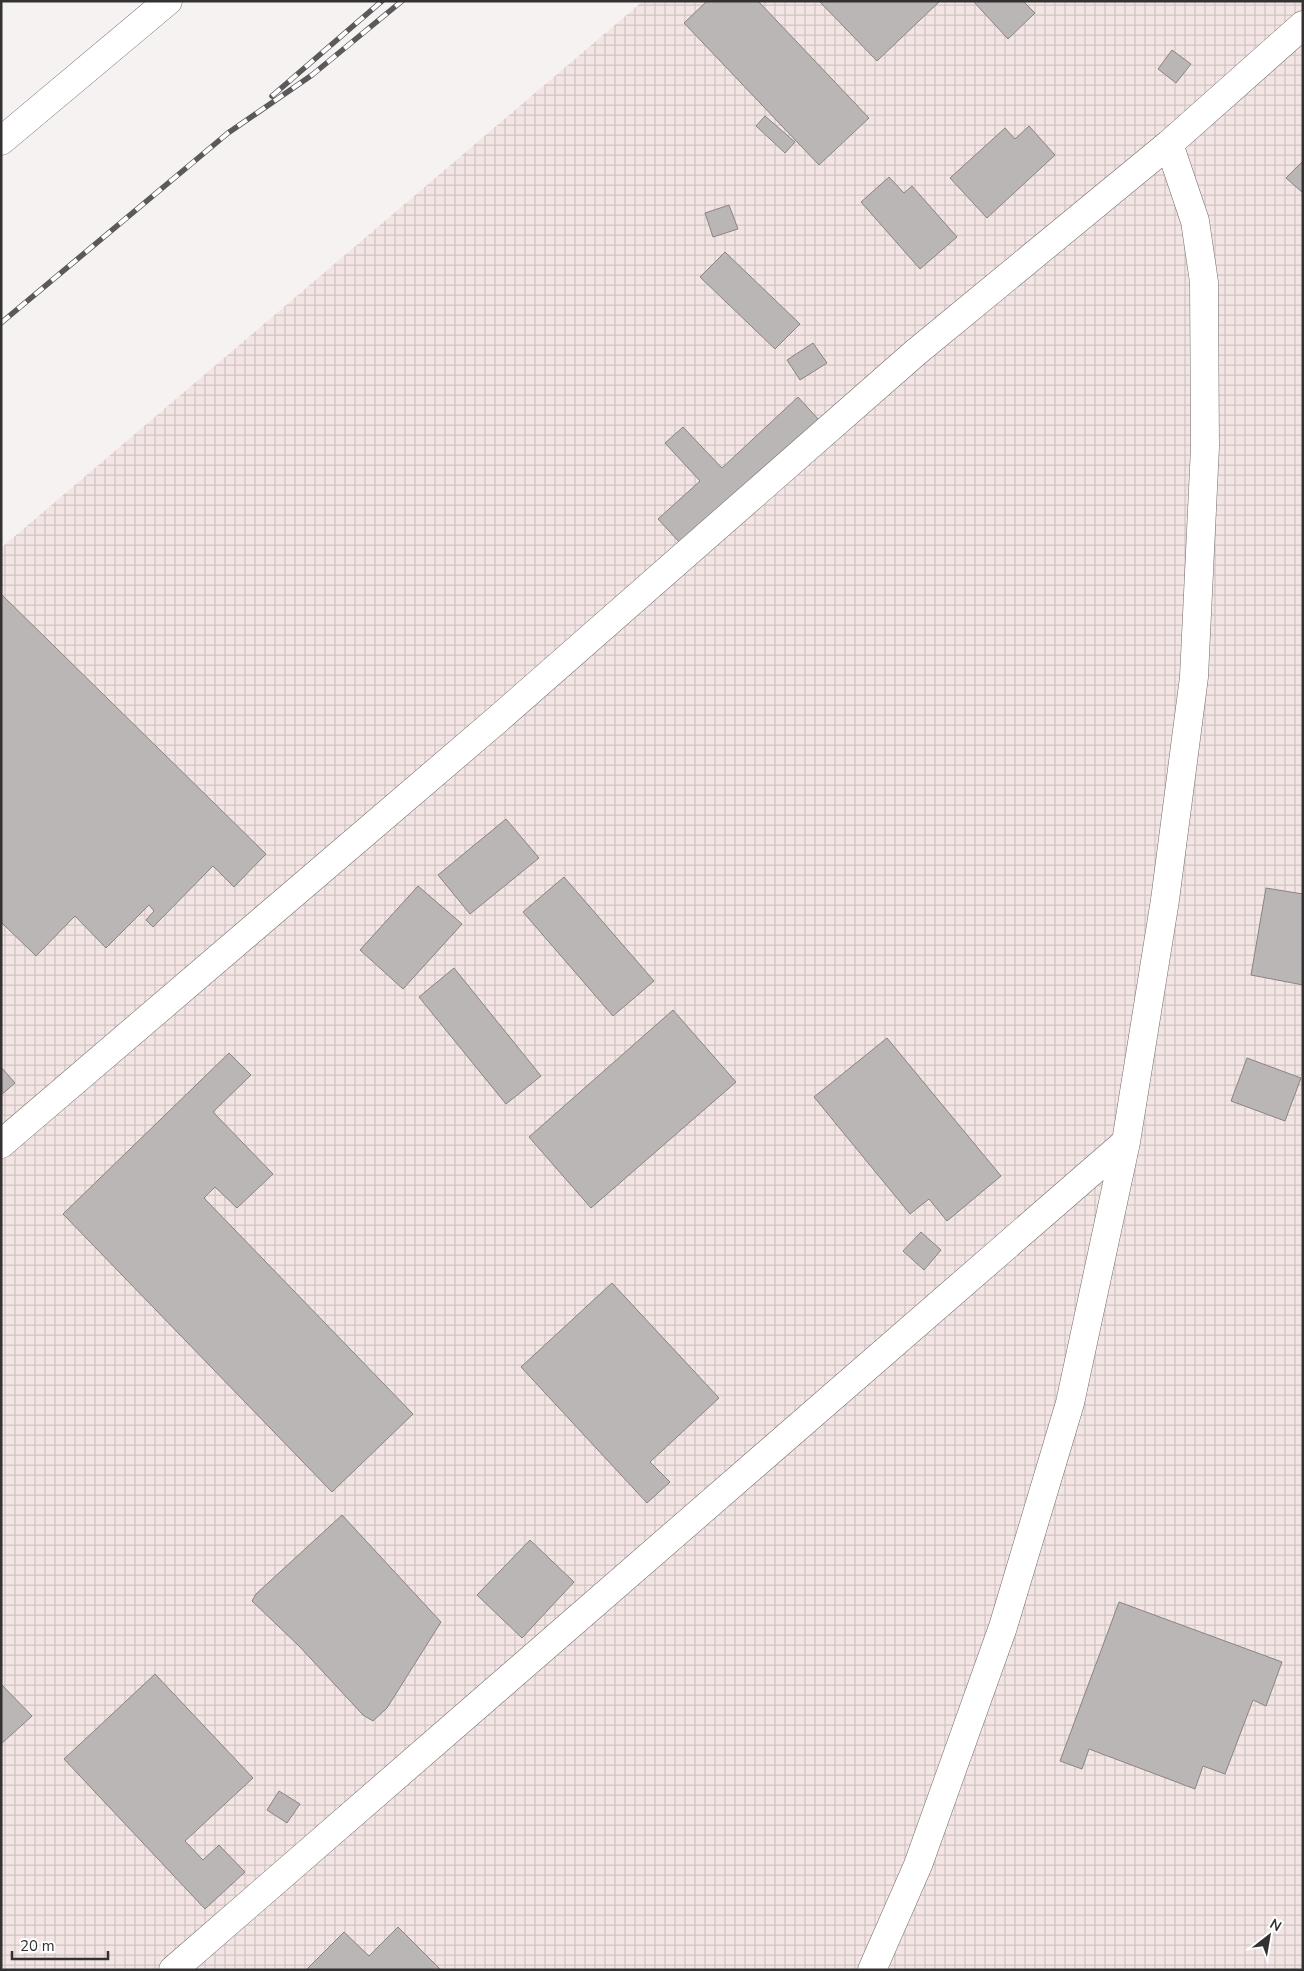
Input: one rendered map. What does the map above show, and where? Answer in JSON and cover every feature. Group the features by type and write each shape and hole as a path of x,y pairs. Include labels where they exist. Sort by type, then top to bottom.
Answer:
{"street":[{"path":"1,141 168,1"},
{"path":"1,1144 490,725 915,353 1169,144 1303,25"},
{"path":"872,1970 918,1865 1003,1627 1070,1403 1126,1142 1165,900 1194,677 1205,447 1204,282 1195,221 1169,144"},
{"path":"173,1970 1126,1142"}],"shaded area":[{"path":"643,1 1303,1 1303,1970 1,1970 1,548"}],"building":[{"path":"707,1 758,1 869,118 819,165 684,23"},
{"path":"819,1 940,1 877,61"},
{"path":"973,1 1023,1 1035,13 1008,39"},
{"path":"1172,50 1191,64 1176,83 1158,69"},
{"path":"765,116 795,142 785,153 756,126"},
{"path":"1029,126 1055,155 987,218 950,178 1005,128 1015,139"},
{"path":"1303,161 1303,193 1286,178"},
{"path":"889,177 904,193 912,186 957,237 920,269 861,202"},
{"path":"729,205 738,229 713,237 705,213"},
{"path":"725,252 800,324 775,349 700,277"},
{"path":"813,343 827,363 800,380 787,360"},
{"path":"798,397 819,420 693,557 658,519 700,481 665,443 683,427 722,468"},
{"path":"1,594 266,854 234,887 213,866 153,927 146,920 154,911 149,905 106,948 75,916 36,956 1,922"},
{"path":"506,819 539,858 470,914 438,875"},
{"path":"564,877 654,981 613,1016 523,912"},
{"path":"418,886 462,924 403,989 360,950"},
{"path":"1266,888 1303,894 1303,985 1251,975"},
{"path":"454,968 541,1076 506,1104 419,997"},
{"path":"673,1010 736,1082 591,1208 529,1137"},
{"path":"887,1038 1001,1176 947,1221 929,1199 910,1214 814,1097"},
{"path":"229,1053 251,1075 213,1112 273,1174 237,1208 215,1187 204,1198 413,1414 332,1492 63,1214"},
{"path":"1247,1058 1301,1078 1285,1121 1231,1101"},
{"path":"1,1067 15,1083 1,1095"},
{"path":"921,1232 941,1250 924,1270 903,1251"},
{"path":"612,1283 719,1398 650,1462 670,1482 647,1503 521,1367"},
{"path":"342,1515 441,1622 387,1708 373,1721 363,1715 299,1646 252,1601 256,1594"},
{"path":"530,1540 574,1582 522,1638 477,1595"},
{"path":"1119,1602 1282,1662 1266,1706 1253,1700 1225,1774 1203,1766 1195,1789 1089,1749 1082,1769 1060,1761"},
{"path":"155,1674 253,1778 185,1841 203,1860 219,1845 245,1872 205,1909 64,1759"},
{"path":"1,1684 32,1716 1,1744"},
{"path":"279,1791 300,1804 287,1823 267,1810"},
{"path":"398,1927 441,1970 306,1970 344,1932 369,1956"}],"railway":[{"path":"272,96 382,1"},
{"path":"1,323 228,133 312,75 402,1"}]}
